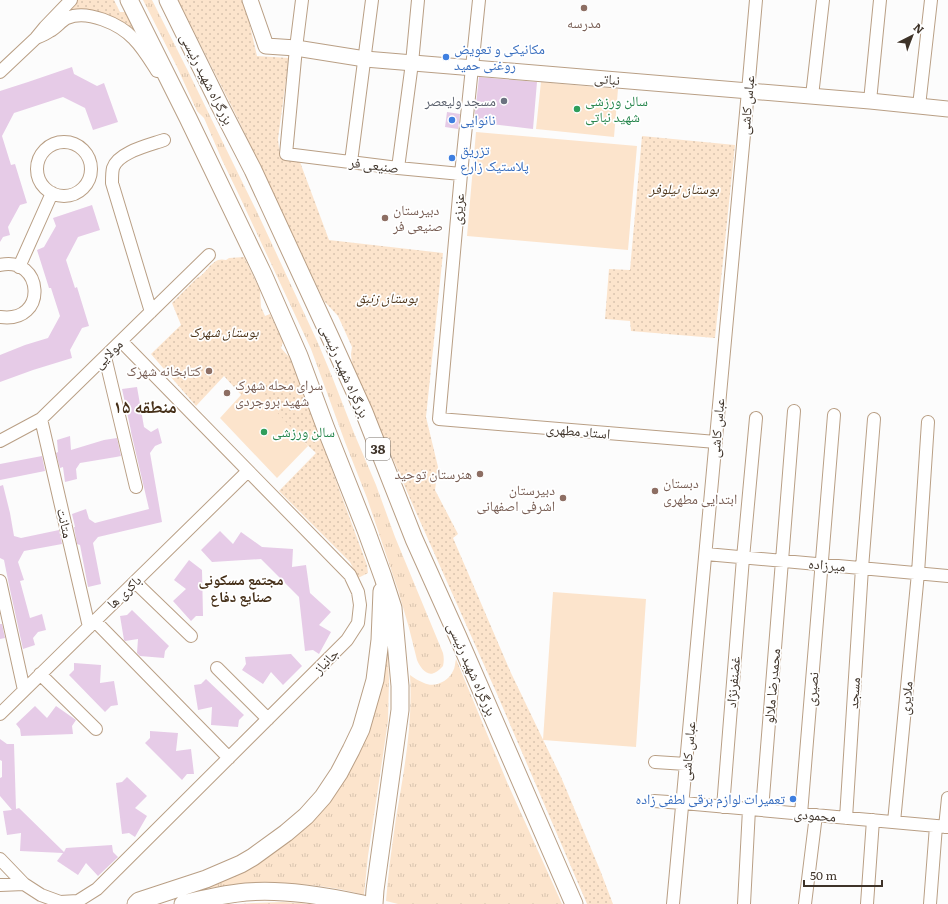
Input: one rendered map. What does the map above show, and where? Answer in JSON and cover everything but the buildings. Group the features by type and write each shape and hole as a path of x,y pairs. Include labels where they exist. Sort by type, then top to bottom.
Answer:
{"highway":[{"path":"129,0 188,118 299,356 366,530 393,608 400,686 400,710 374,904"},
{"name":"بزرگراه شهید رئیسی","path":"168,0 253,170 361,405 414,539 574,904"},
{"path":"136,904 139,901 206,879 241,864 253,857 306,816 323,797 339,772 361,729 375,680 380,640 383,577"},
{"path":"183,904 246,892 281,892 314,895 359,903"}],"main road":[{"path":"250,0 264,41"},
{"path":"260,0 262,5 264,41"},
{"name":"نباتی","path":"264,41 296,48 365,59 812,96 948,109"}],"street":[{"path":"0,72 36,38 70,0"},
{"path":"296,48 302,0"},
{"path":"351,162 372,0"},
{"path":"398,168 412,63 418,0"},
{"name":"عزیزی","path":"439,419 461,174 479,0"},
{"name":"عباس کاشی","path":"673,904 756,0"},
{"path":"812,96 822,0"},
{"path":"870,101 880,0"},
{"path":"920,106 931,0"},
{"path":"36,38 49,32 66,18 76,16 96,18 118,26 134,38 142,48 188,118"},
{"name":"صنیعی فر","path":"296,48 286,154 461,174"},
{"path":"151,312 112,183 113,167 120,158 128,152 164,140"},
{"path":"71,142 79,146 89,159 91,168 90,177 85,186 79,192 61,196 52,193 44,188 39,180 37,162 40,154 54,143 71,142"},
{"path":"19,267 52,193"},
{"name":"مولايی","path":"0,441 41,419 209,255"},
{"path":"0,265 11,264 27,272 32,279 35,288 31,305 25,312 9,318 0,317"},
{"name":"جانباز","path":"24,884 41,895 60,902 78,901 97,889 348,640 358,623 360,605 358,592 350,574 121,341"},
{"path":"105,357 136,487"},
{"name":"محمدرضا ملالو","path":"762,810 794,411"},
{"name":"نصیری","path":"801,814 834,415"},
{"name":"غضنفرنژاد","path":"723,807 756,418"},
{"name":"متانت","path":"41,419 92,624"},
{"name":"استاد مطهری","path":"439,419 716,442"},
{"name":"مسجد","path":"846,818 862,568 874,419"},
{"name":"ملایری","path":"894,822 918,573 928,422"},
{"name":"باکری ها","path":"0,714 248,471"},
{"name":"میرزاده","path":"706,554 948,576"},
{"path":"0,581 24,690"},
{"path":"135,582 191,636"},
{"path":"92,624 229,758"},
{"path":"217,668 268,719"},
{"path":"40,674 96,729"},
{"path":"655,762 686,764"},
{"path":"930,904 948,798"},
{"name":"محمودی","path":"654,802 683,803 943,827"},
{"path":"744,904 749,809"},
{"path":"805,904 816,815"},
{"path":"867,904 873,820"},
{"path":"0,859 24,884"},
{"path":"0,884 24,884"}],"green space":[{"path":"74,0 114,0 120,12 125,12 145,47 106,17 52,23"},
{"path":"143,0 152,0 258,214 318,343 443,653 443,666 438,671 430,674 427,673 420,666 417,660 398,590 367,498 311,349 222,160 204,118 197,111 177,67"},
{"name":"بوستان زنبق","path":"178,0 244,0 257,56 289,58 278,139 280,158 300,162 329,240 443,253 426,417 438,467 435,490 458,534 453,538 511,673 561,777 613,904 587,904 497,694 352,364 352,347 338,316 324,301 238,119"},
{"name":"سالن ورزشی شهید نباتی","path":"541,82 618,89 614,137 536,129"},
{"path":"476,132 637,146 628,250 467,236"},
{"name":"بوستان نیلوفر","path":"642,136 735,145 715,338 631,331 630,321 605,319 609,269 630,270"},
{"name":"بوستان شهرک","path":"244,257 260,290 261,307 265,316 270,314 283,342 281,348 290,358 367,565 368,573 358,578 350,562 279,491 316,453 260,401 243,397 224,376 196,406 151,354 181,325 172,303 217,260"},
{"name":"سالن ورزشی","path":"251,384 308,446 277,478 220,418"},
{"path":"553,592 646,599 636,747 543,740"},
{"path":"385,641 388,658 389,680 388,721 368,856 364,895 341,889 318,886 285,883 260,883 236,884 217,887 172,897 228,875 330,794"},
{"path":"456,659 507,782 562,904 398,904 386,901 409,729 411,693 410,675 428,684 432,685 440,683 451,675"},
{"path":"283,902 314,904 239,904 253,903"}],"place":[{"name":"مدرسه","path":"584,8"},
{"name":"مکانیکی و تعویض روغنی حمید","path":"446,57"},
{"name":"مسجد ولیعصر","path":"504,101"},
{"name":"سالن ورزشی شهید نباتی","path":"577,109"},
{"name":"نانوایی","path":"452,120"},
{"name":"تزریق پلاستیک زارع","path":"452,158"},
{"name":"دبیرستان صنیعی فر","path":"385,218"},
{"name":"کتابخانه شهرک","path":"209,371"},
{"name":"سرای محله شهرک شهید بروجردی","path":"227,393"},
{"name":"سالن ورزشی","path":"264,432"},
{"name":"هنرستان توحید","path":"480,474"},
{"name":"دبستان ابتدایی مطهری","path":"655,491"},
{"name":"دبیرستان اشرفی اصفهانی","path":"563,498"},
{"name":"تعمیرات لوازم برقی لطفی زاده","path":"793,799"}],"district":[{"name":"منطقه ۱۵","path":"145,407"},
{"name":"مجتمع مسکونی صنایع دفاع","path":"241,588"}]}
